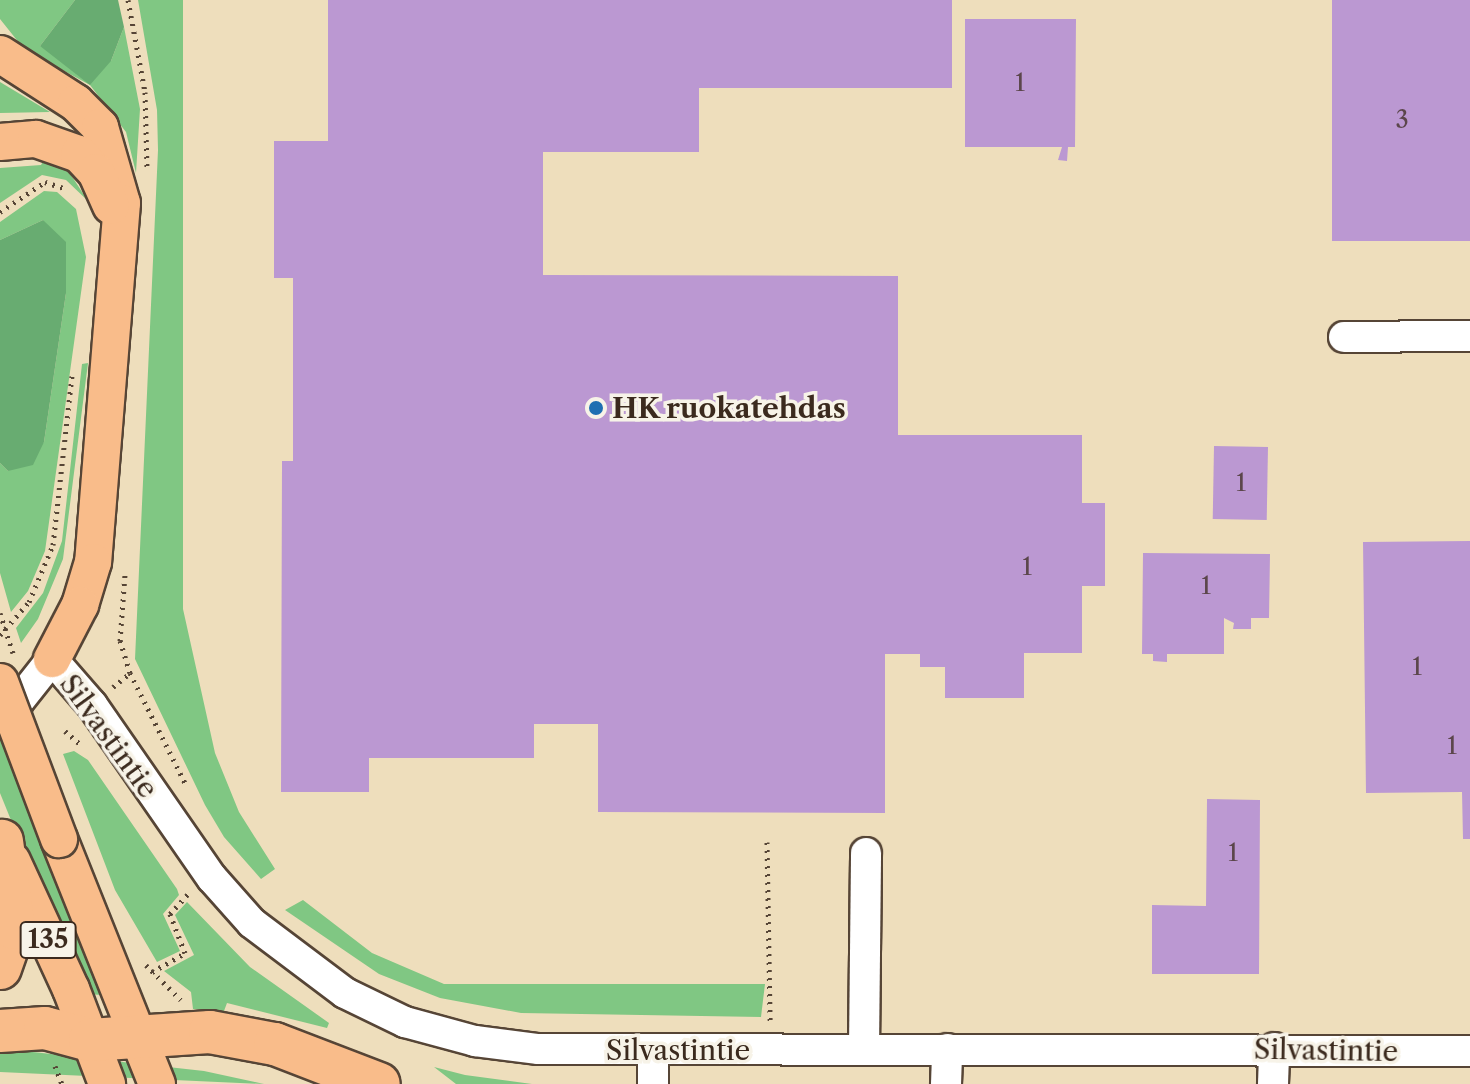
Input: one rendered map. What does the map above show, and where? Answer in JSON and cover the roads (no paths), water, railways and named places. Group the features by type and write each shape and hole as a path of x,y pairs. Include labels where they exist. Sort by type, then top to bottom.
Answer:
{"highway":[{"path":"0,968 14,928 1,838"},
{"path":"0,1031 45,1028 92,1045 147,1058 210,1032 275,1044 379,1084"}],"main road":[{"path":"0,54 76,103 100,127 122,203 93,562 80,605 52,659"},
{"path":"0,142 36,139 79,154 96,172 111,203 120,247"},
{"name":"135","path":"0,682 147,1058"},
{"name":"135","path":"1,838 107,1084"}],"street":[{"path":"1344,337 1470,336"},
{"path":"0,712 18,702 52,659"},
{"name":"Silvastintie","path":"52,659 92,705 212,878 252,923 345,993 405,1022 475,1041 538,1049 653,1050 770,1036 864,1049 1470,1051"},
{"path":"864,1049 866,853"},
{"path":"1273,1084 1274,1048"},
{"path":"946,1084 947,1049"},
{"path":"653,1050 653,1084"}],"place":[{"name":"HK ruokatehdas","path":"596,408"}]}
